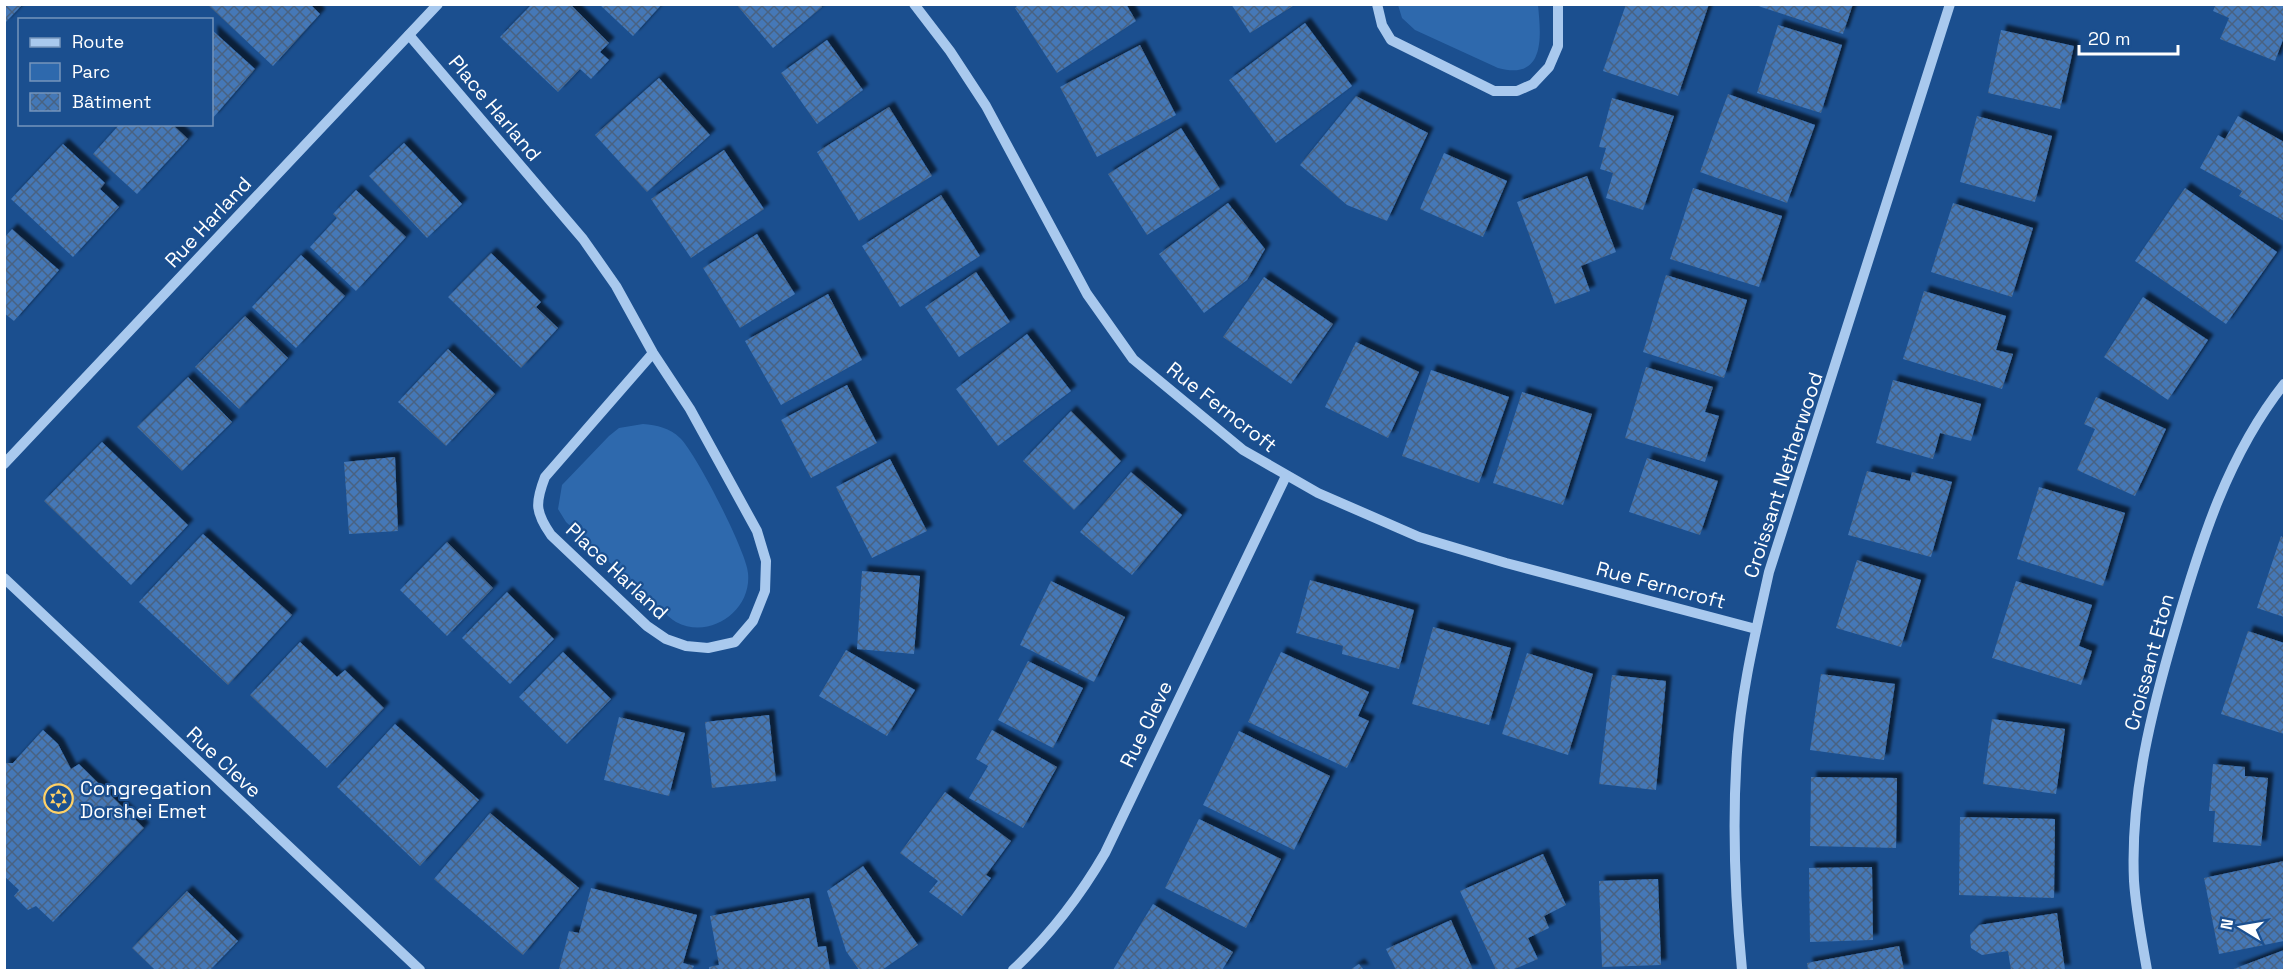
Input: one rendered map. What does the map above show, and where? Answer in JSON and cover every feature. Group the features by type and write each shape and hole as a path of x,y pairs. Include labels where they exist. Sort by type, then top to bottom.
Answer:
{"street":[{"name":"Rue Harland","path":"4,464 438,4"},
{"name":"Rue Ferncroft","path":"914,4 950,51 986,106 1087,294 1133,358 1243,450 1286,476 1376,520 1419,537 1528,569 1756,629"},
{"path":"1377,4 1382,25 1391,40 1494,91 1517,91 1533,84 1549,67 1558,46 1558,4"},
{"name":"Croissant Netherwood","path":"1742,970 1735,879 1735,794 1737,750 1756,629 1769,572 1950,4"},
{"name":"Place Harland","path":"409,35 583,238 616,286 653,353 690,409 757,531 766,561 765,591 753,621 735,642 708,648 686,646 666,639 647,626 550,535 539,518 537,497 545,477 653,353"},
{"name":"Croissant Eton","path":"2147,970 2134,881 2141,768 2151,720 2194,564 2229,471 2262,412 2284,384"},
{"name":"Rue Cleve","path":"1013,970 1056,927 1082,891 1105,853 1286,476"},
{"name":"Rue Cleve","path":"4,579 420,970"}],"green space":[{"path":"1398,5 1538,5 1540,30 1537,53 1533,62 1525,68 1514,70 1498,68 1415,30 1402,18"},
{"path":"643,424 668,429 687,447 720,504 745,562 748,573 743,599 736,610 715,624 689,627 676,622 566,522 558,509 562,485 609,436 619,428"}],"building":[{"path":"4,4 23,4 4,24"},
{"path":"207,4 310,4 320,14 273,66"},
{"path":"532,4 570,4 609,43 600,52 609,60 591,79 580,69 558,92 500,37"},
{"path":"599,4 662,4 633,36"},
{"path":"736,4 821,4 822,7 773,48"},
{"path":"1019,4 1126,4 1136,21 1057,73 1015,8"},
{"path":"1231,4 1296,4 1250,33"},
{"path":"1626,4 1709,4 1678,96 1603,71"},
{"path":"1752,4 1853,4 1843,34"},
{"path":"2216,4 2284,4 2284,37 2275,61 2220,39 2229,18 2213,11"},
{"path":"1305,23 1352,86 1276,143 1229,80"},
{"path":"1778,25 1842,45 1821,113 1757,93"},
{"path":"2001,30 2074,46 2060,109 1988,93"},
{"path":"213,31 255,69 213,118"},
{"path":"827,40 863,90 817,124 781,73"},
{"path":"1140,45 1176,115 1097,157 1060,87"},
{"path":"659,78 710,135 647,192 595,135"},
{"path":"1728,94 1815,125 1787,203 1700,172"},
{"path":"1356,96 1428,133 1387,221 1347,205 1300,165"},
{"path":"1612,98 1674,116 1643,210 1606,198 1613,173 1600,169 1606,148 1599,147"},
{"path":"889,107 932,176 859,221 817,152"},
{"path":"1977,116 2052,136 2035,202 1960,182"},
{"path":"2238,116 2284,142 2284,221 2239,196 2242,191 2200,168 2218,135 2225,139"},
{"path":"118,126 174,126 188,139 137,194 93,154"},
{"path":"1181,128 1220,189 1147,235 1108,174"},
{"path":"404,143 462,204 427,238 369,176"},
{"path":"63,144 105,183 100,189 119,207 73,257 11,199"},
{"path":"724,150 764,209 691,258 651,199"},
{"path":"1444,153 1507,181 1483,237 1420,209"},
{"path":"1587,176 1616,252 1581,266 1590,291 1555,304 1517,202"},
{"path":"1693,188 1782,216 1759,287 1670,259"},
{"path":"2185,188 2277,252 2226,324 2135,261"},
{"path":"356,190 406,237 356,291 310,247 337,218 333,214"},
{"path":"941,195 980,256 900,307 862,246"},
{"path":"1228,203 1265,249 1247,280 1204,313 1159,254"},
{"path":"1953,203 2033,228 2012,297 1931,272"},
{"path":"12,229 59,270 14,321 4,313 4,238"},
{"path":"757,234 795,294 740,328 703,268"},
{"path":"491,253 541,302 536,307 558,328 521,368 448,297"},
{"path":"301,255 345,296 296,348 252,307"},
{"path":"976,272 1010,322 959,357 925,307"},
{"path":"1666,275 1747,300 1724,378 1643,352"},
{"path":"1264,277 1333,324 1291,384 1223,337"},
{"path":"1924,291 2006,316 1996,350 2013,354 2002,389 1903,359"},
{"path":"828,294 862,360 781,405 745,341"},
{"path":"2143,297 2208,340 2168,400 2104,357"},
{"path":"245,316 288,358 239,409 195,367"},
{"path":"1027,334 1071,391 998,446 956,389"},
{"path":"1356,342 1419,372 1388,438 1325,407"},
{"path":"448,349 495,394 446,446 398,402"},
{"path":"1646,367 1713,387 1705,412 1719,416 1705,462 1625,438"},
{"path":"1431,370 1509,397 1479,483 1402,456"},
{"path":"188,377 232,422 182,471 137,427"},
{"path":"1893,380 1981,404 1971,441 1940,433 1933,459 1876,443"},
{"path":"847,385 877,443 811,478 781,420"},
{"path":"1522,392 1592,414 1563,505 1493,483"},
{"path":"2096,397 2166,429 2135,496 2077,470 2095,429 2084,424"},
{"path":"1071,411 1121,461 1074,510 1023,461"},
{"path":"102,442 188,525 131,585 44,501"},
{"path":"395,457 398,531 349,534 344,462"},
{"path":"1647,458 1718,481 1700,535 1629,512"},
{"path":"890,459 927,531 872,558 836,487"},
{"path":"1867,471 1910,481 1912,472 1952,482 1931,557 1848,535"},
{"path":"1131,472 1182,515 1132,575 1080,532"},
{"path":"2039,487 2125,513 2103,586 2017,559"},
{"path":"203,534 292,615 228,685 139,602"},
{"path":"2281,536 2284,538 2284,617 2257,608"},
{"path":"447,542 493,588 447,636 400,590"},
{"path":"1857,560 1921,580 1901,647 1836,628"},
{"path":"862,571 920,576 914,654 857,649"},
{"path":"1310,580 1414,610 1399,669 1342,654 1343,646 1296,633"},
{"path":"1051,581 1125,617 1094,682 1020,645"},
{"path":"2016,581 2092,605 2079,646 2092,651 2081,685 1992,658"},
{"path":"507,592 554,639 510,684 462,638"},
{"path":"1433,627 1511,648 1489,725 1412,704"},
{"path":"2248,631 2284,643 2284,734 2221,714"},
{"path":"300,642 337,677 345,670 384,708 327,768 250,695"},
{"path":"846,650 915,690 887,736 819,696"},
{"path":"563,652 611,699 567,744 519,697"},
{"path":"1281,652 1369,692 1358,716 1369,721 1347,768 1248,722"},
{"path":"1527,653 1593,674 1568,755 1502,734"},
{"path":"1028,661 1083,688 1053,748 998,720"},
{"path":"1821,674 1895,684 1884,760 1810,750"},
{"path":"1612,675 1666,681 1656,790 1599,784"},
{"path":"769,715 776,781 712,788 705,722"},
{"path":"619,717 685,733 669,796 604,780"},
{"path":"1992,719 2065,729 2056,794 1983,784"},
{"path":"395,724 479,800 420,866 337,787"},
{"name":"Congregation Dorshei Emet","path":"43,730 58,744 71,769 79,764 144,828 53,922 36,906 28,910 14,896 19,890 4,876 4,763 13,763"},
{"path":"992,730 1057,767 1023,828 969,798 988,766 976,759"},
{"path":"1239,731 1330,776 1294,850 1203,805"},
{"path":"2213,764 2245,767 2245,776 2268,778 2261,846 2213,842 2215,811 2209,811"},
{"path":"1811,777 1897,778 1896,848 1810,846"},
{"path":"945,792 1011,841 986,875 991,878 962,916 929,892 938,881 900,853"},
{"path":"490,813 579,888 523,955 434,879"},
{"path":"1960,817 2055,819 2054,898 1959,895"},
{"path":"1199,819 1281,859 1246,928 1165,888"},
{"path":"1543,854 1566,905 1544,916 1549,928 1528,938 1538,959 1512,970 1496,970 1460,891"},
{"path":"2284,861 2284,941 2219,954 2204,878"},
{"path":"863,866 918,945 882,970 859,970 846,951 827,891"},
{"path":"1872,867 1873,940 1810,942 1809,868"},
{"path":"1658,879 1661,965 1602,967 1599,881"},
{"path":"591,888 697,915 683,963 694,966 692,970 559,969 569,931 579,933"},
{"path":"187,891 238,941 210,970 155,970 132,948"},
{"path":"809,898 818,947 826,946 830,970 709,970 709,967 719,965 710,916"},
{"path":"1153,904 1233,952 1222,970 1113,970"},
{"path":"2057,913 2065,970 2011,970 2008,951 1982,955 1971,948 1970,935 1979,925"},
{"path":"1451,920 1473,970 1396,970 1386,949"},
{"path":"1899,946 1904,970 1808,970 1807,963"},
{"path":"2284,950 2284,970 2231,970"},
{"path":"1359,964 1364,970 1350,970"}],"place":[{"name":"Congregation Dorshei Emet","path":"59,799"}]}
